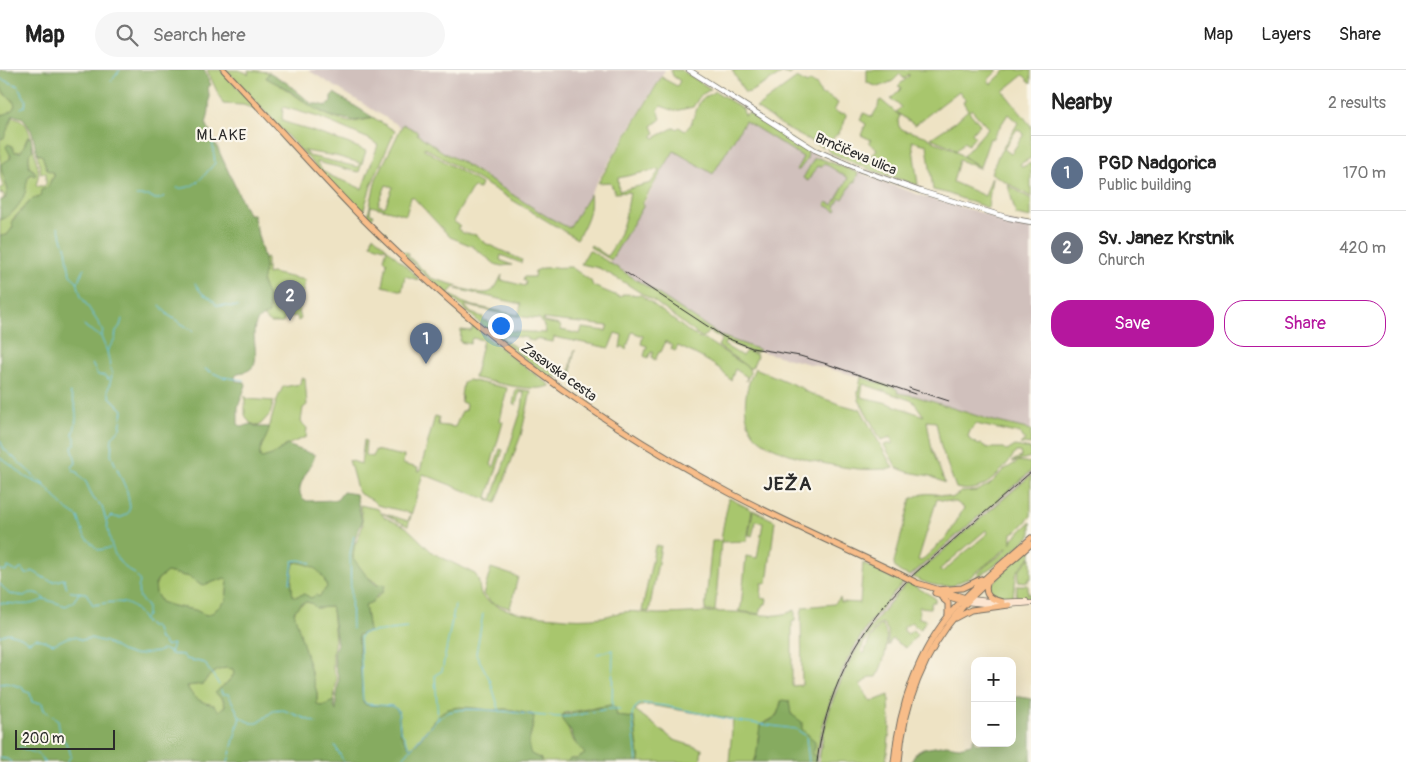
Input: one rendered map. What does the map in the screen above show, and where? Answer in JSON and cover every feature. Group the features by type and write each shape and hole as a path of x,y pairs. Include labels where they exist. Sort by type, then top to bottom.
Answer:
{"main road":[{"name":"Zasavska cesta","path":"224,70 363,219 404,259 447,298 548,379 611,423 662,455 731,494 919,584 966,600"},
{"path":"899,762 906,714 915,685 929,655 966,600 994,571 1031,538"},
{"path":"894,762 898,729 910,686 928,648 948,616 1031,544"},
{"path":"948,616 949,605 947,601 934,595 934,590 968,587 994,571"},
{"path":"988,583 986,592 988,596 991,599 1002,602"},
{"path":"966,600 1031,602"},
{"path":"966,600 1009,605"},
{"path":"948,625 968,611 1031,602"}],"street":[{"name":"Brnčičeva ulica","path":"689,70 815,150 861,170 903,185 1009,218 1031,222"}],"shaded area":[{"path":"308,70 665,70 569,228 546,216"},
{"path":"745,121 833,163 919,195 1031,227 1031,430 990,420 915,396 898,393 897,389 861,377 743,347 725,339 609,264 674,151 713,174"},
{"path":"1031,471 1031,475 908,582 874,621 847,666 833,699 819,762 816,762 820,735 835,688 849,656 870,622 910,576"}],"green space":[{"path":"0,70 204,70 211,85 208,87 209,106 206,123 248,214 253,214 264,259 265,268 262,283 269,299 269,314 259,319 255,327 256,355 254,364 249,370 238,373 235,377 236,381 245,382 246,385 238,407 238,424 242,427 251,424 258,427 269,427 260,453 262,458 272,455 287,445 315,455 300,486 302,497 307,501 337,500 343,492 356,494 362,522 355,539 353,558 373,582 377,585 385,585 383,592 372,602 365,605 369,631 358,635 363,702 366,705 392,706 398,710 401,735 411,748 420,740 438,715 448,709 460,707 492,710 507,709 534,716 529,749 531,754 541,759 541,762 0,762 0,236 7,235 13,227 12,221 32,199 40,197 41,190 48,186 54,177 54,173 47,170 42,155 37,154 32,132 23,118 13,115 4,138 0,139 0,115 9,112 15,105 12,99 3,91","holes":["295,562 311,566 319,572 327,587 319,597 316,595 311,598 304,594 293,596 293,569","167,572 190,577 199,584 204,585 225,578 228,582 226,601 212,613 206,615 195,610 173,606 161,602 156,593 155,584","306,602 311,603 316,608 331,607 337,644 334,651 335,667 339,678 336,711 334,705 335,694 334,701 322,706 317,704 317,693 294,612 300,604","221,669 233,669 234,674 215,693 223,699 225,706 219,711 214,705 205,703 195,697 187,686 203,684 207,678"]},
{"path":"207,70 221,70 257,110 243,105 223,104"},
{"path":"226,70 239,70 249,74 248,70 269,72 267,78 327,115 351,122 374,118 395,131 372,183 363,212 347,200","holes":["283,107 318,117 369,139 378,145 362,189 330,176 317,162 359,172 366,151 282,121","304,151 336,156 360,163 358,167 309,156"]},
{"path":"671,70 681,70 711,89 700,96 693,107 675,111 661,106 658,109 661,119 652,126 655,133 654,138 675,127 685,131 691,124 700,101 715,91 743,109 744,115 749,113 805,148 808,154 807,157 799,170 796,170 803,157 745,121 713,174 674,151 611,260 590,247 591,245 607,256 620,234 630,192 615,193 610,182 598,183 662,76 677,86 680,81 673,76","holes":["659,169 651,183 619,191 618,178"]},
{"path":"732,70 795,70 790,75 783,73 745,93"},
{"path":"867,70 998,70 988,80 991,84 1006,70 1031,70 1031,83 1023,75 1003,91 1031,126 1031,158 1020,164 1022,167 1031,163 1031,197 991,173 998,156 1018,123 1008,114 992,139 990,138 980,167 963,156 988,128 971,109 969,112 980,124 972,133 975,137 968,145 964,142 956,151 952,147 931,138 955,122 968,110 963,102 966,100 959,91 915,125 896,112 901,107 891,99 900,90 901,87 898,86 909,74 904,79 900,74 893,81 879,87 867,83","holes":["1017,129 1024,134 1011,154 1004,149"]},
{"path":"269,72 287,83 312,104 326,106 331,102 331,96 334,93 374,118 355,121 330,116 266,78"},
{"path":"797,78 807,84 810,81 817,85 821,95 826,95 838,103 834,111 846,114 844,125 835,137 822,147 791,131 756,108"},
{"path":"0,87 5,95 12,99 15,105 9,112 0,115"},
{"path":"881,100 900,116 898,120 899,127 907,132 925,136 951,148 981,169 959,160 953,182 985,196 992,177 988,208 933,190 927,145 912,141 918,185 873,171 829,152 827,149 831,144 837,142 869,160 877,149 869,143 871,140 861,135 866,124 860,120 864,113 872,117"},
{"path":"12,117 20,119 25,124 31,137 28,137 21,152 10,152 5,173 6,198 0,201 4,198 3,193 0,194 0,188 3,187 0,175 0,139 4,137"},
{"path":"403,124 418,132 417,134 443,152 546,216 569,228 590,194 591,200 589,212 577,239 424,147 424,149 481,184 479,189 474,187 471,190 453,221 460,226 457,228 463,233 477,235 485,243 522,260 521,263 501,255 500,260 512,265 501,266 495,264 472,246 450,237 413,197 411,197 406,215 371,206 370,214 374,215 371,219 372,221 377,227 387,232 386,237 401,251 408,253 408,256 431,278 458,286 453,288 448,294 444,293 367,219 376,179","holes":["386,185 393,187 385,207 378,205"]},
{"path":"28,137 31,137 33,150 29,154 29,167 36,173 35,176 30,174 25,193 15,210 0,220 0,201 6,198 8,190 1,170 1,164 10,159 11,156 6,147 8,144 12,146 15,152 21,152"},
{"path":"33,146 39,173 36,186 44,186 46,184 46,173 41,173 37,154 42,155 47,170 54,172 54,177 40,197 32,199 12,220 13,227 7,235 0,236 0,220 18,207 24,195 29,176 35,171 29,167 29,153 33,150"},
{"path":"819,158 858,173 855,182 853,182 843,199 840,198 835,207 836,211 825,205 827,202 833,205 848,178 824,163 821,167 817,166 808,181 803,178 814,159"},
{"path":"1008,185 1031,199 1031,218 1016,215"},
{"path":"373,235 418,278 418,280 405,276 402,291 383,286 387,262 384,259 387,249 371,244"},
{"path":"589,250 721,336 760,350 752,352 725,342 724,345 742,356 746,351 756,354 757,356 752,368 749,368 718,346 722,339 709,331 703,338 655,302 622,281 599,268 581,264"},
{"path":"267,258 267,274 271,273 305,280 299,311 301,319 298,321 297,316 285,317 283,323 271,323 263,317 265,315 265,294 262,280 265,268 264,259"},
{"path":"571,267 591,281 593,286 620,297 624,294 641,295 692,334 709,342 749,368 750,373 746,381 747,377 735,369 731,380 710,362 678,346 675,351 671,349 672,346 666,341 655,360 652,358 653,352 651,352 648,358 644,356 647,346 641,344 643,336 632,332 626,350 623,346 620,348 622,335 615,333 609,348 554,337 553,342 535,339 534,341 528,340 528,338 503,335 504,340 533,358 546,369 564,372 564,374 570,372 575,350 572,376 569,376 569,378 548,376 490,332 451,297 451,295 473,306 519,315 521,304 456,289 480,293 489,292 493,290 502,275 501,280 525,286 524,277 534,277 535,271 543,268","holes":["464,305 508,315 540,319 546,333 512,331 491,327 491,323 483,320 483,317 471,313","543,319 609,326 606,331 582,328 580,334 561,330 560,325 544,322"]},
{"path":"473,326 550,386 523,388 474,378 483,340 472,338 470,344 460,342 461,330 471,331"},
{"path":"755,368 804,389 804,391 860,408 893,468 863,469 835,466 787,453 773,448 762,441 754,434 747,418 746,410 747,392"},
{"path":"861,377 897,389 898,393 915,396 990,420 1031,430 1031,445 1020,444 1025,440 1020,433 976,424 968,436 970,440 988,448 1003,448 1007,451 1015,446 1031,449 1031,457 1013,462 1021,457 1020,452 1016,452 991,481 975,489 956,488 941,447 936,422 927,421 932,450 945,483 930,476 897,468 884,445 893,443 891,437 881,440 859,400 858,393","holes":["863,384 913,401 924,416 884,402 861,397"]},
{"path":"301,378 305,378 307,405 303,408 301,422 307,428 306,437 287,445 272,455 260,457 261,447 280,392 283,387 300,384"},
{"path":"468,380 507,388 500,421 503,422 491,465 494,467 500,449 503,450 487,497 492,500 522,408 524,393 519,392 516,405 513,404 516,389 531,391 521,435 496,503 423,474 408,526 382,513 408,521 411,513 377,505 360,494 349,460 361,464 364,440 366,441 365,455 373,457 375,450 404,456 403,464 418,468 417,471 420,471 435,416 439,417 438,425 455,427 462,411 465,411 466,404 461,402 461,396 463,383"},
{"path":"245,396 248,399 274,401 270,414 259,426 250,423 245,415"},
{"path":"1019,461 1031,463 1031,471 910,576 897,570 894,562 911,499 921,494 936,494 952,498 961,492 976,491 989,485 1004,470","holes":["937,499 956,502 964,508 948,536 921,561 918,560"]},
{"path":"1031,475 1031,516 1018,530 1012,533 1011,543 1013,538 1031,522 1031,535 1009,555 976,578 983,569 1008,547 969,578 955,585 933,585 913,577","holes":["986,530 988,533 942,572 939,570"]},
{"path":"729,498 752,510 747,541 721,542 715,611 705,611 712,541 721,541"},
{"path":"360,505 378,509 384,517 406,527 433,553 475,574 478,578 481,594 487,601 516,612 541,616 591,618 628,612 658,614 735,612 780,615 795,610 795,621 792,622 792,686 802,685 801,613 803,607 834,604 840,598 841,602 860,603 863,563 892,578 897,577 906,580 872,620 858,640 847,661 829,706 816,757 812,754 811,743 801,728 802,725 790,712 789,701 781,701 775,716 766,721 758,737 757,754 753,762 729,762 733,719 649,705 640,706 635,710 674,740 702,749 700,762 640,762 637,745 611,705 564,713 573,739 585,754 577,759 570,759 567,762 541,762 541,759 530,754 532,714 504,709 494,711 449,709 438,716 412,747 409,747 401,735 398,710 392,706 366,705 362,699 358,635 369,631 365,605 381,594 379,585 364,574 353,558 354,543 356,543 363,525"},
{"path":"753,510 775,521 767,583 762,583 761,598 767,599 766,604 760,608 760,614 738,611 741,607 746,556 757,558 763,523 756,521 752,536 749,535"},
{"path":"655,546 661,546 649,612 642,611"},
{"path":"1031,547 1031,556 1017,571 1013,597 992,595 988,587"},
{"path":"1031,557 1031,579 1028,579 1028,582 1018,581 1019,570"},
{"path":"299,562 313,567 323,577 327,587 319,597 293,596 292,571 294,563"},
{"path":"491,568 518,577 510,608 492,603 483,595"},
{"path":"167,572 190,577 204,585 225,578 228,582 226,601 212,613 206,615 195,610 161,602 155,587 158,579"},
{"path":"908,582 935,598 935,602 932,602 930,608 919,607 919,618 926,620 921,629 916,628 912,622 904,627 904,631 908,634 913,630 917,635 906,648 892,639 888,646 888,631 884,624 880,623 863,644 861,652 864,654 870,638 880,625 883,626 887,644 879,673 877,677 870,677 860,685 871,702 889,695 890,729 886,762 819,762 829,711 848,664 875,621"},
{"path":"1017,585 1028,585 1028,594 1031,594 1031,598 1016,598"},
{"path":"306,602 311,603 317,608 331,607 332,610 335,640 333,669 337,678 334,701 322,706 317,704 317,693 294,615 296,607"},
{"path":"225,668 233,669 234,674 219,689 225,706 219,712 214,705 194,697 187,686 203,684 212,674"},
{"path":"1016,697 1031,699 1031,762 911,762 916,753 923,749 946,745 959,747 971,744 971,747 1016,747"},
{"path":"782,700 789,701 791,714 802,722 802,729 815,741 815,748 812,754 816,757 816,762 753,762 756,758 760,725 777,715"},
{"path":"611,705 615,707 617,716 634,718 640,762 567,762 570,759 577,759 585,754 575,742 571,732 562,720 562,715"}],"waterway":[{"path":"113,79 120,70"},
{"path":"0,79 17,85 26,100 25,106 21,108"},
{"path":"177,188 189,187 194,184 215,163 212,139"},
{"path":"136,196 150,196 155,199 161,199 164,196"},
{"path":"58,227 66,249 70,275 77,281 81,296 103,330 101,337 107,351 112,375 108,390 110,397 123,410 120,428 112,438 111,455 127,491 130,507 128,513 120,518 111,516 106,521 111,545 117,558 121,564 135,574"},
{"path":"78,281 84,268"},
{"path":"195,283 202,293 212,299 216,305 238,307"},
{"path":"160,305 168,315 193,331"},
{"path":"107,351 115,339 116,331 122,319"},
{"path":"83,324 100,336"},
{"path":"92,364 98,375 105,376 108,379"},
{"path":"205,369 222,377 244,380"},
{"path":"70,393 76,413 73,434 75,445 72,447 76,463 72,467 86,482 93,498 102,507 106,520"},
{"path":"0,440 4,449 44,485 65,508 78,517 84,535 98,550 110,548"},
{"path":"0,458 25,477 43,485"},
{"path":"352,629 350,554 354,536"},
{"path":"290,583 293,561 300,560 311,563"},
{"path":"0,570 6,571 8,567 17,572 23,569 26,574 32,571 50,581 64,579 67,588 71,592 86,593 93,605 111,602 128,604 138,612 150,627 156,629 159,639 166,646 173,644 171,654 183,655 186,659 205,663 219,685"},
{"path":"137,577 140,582 139,595 147,606 147,615 144,619"},
{"path":"0,584 9,594 24,596 29,593 35,593 44,599 66,606 73,602 80,592"},
{"path":"0,603 28,604 44,599"},
{"path":"438,719 435,675 442,671 455,605"},
{"path":"483,614 476,654 490,680 500,712"},
{"path":"407,628 363,633 360,637 363,701 367,704 392,706 398,710 400,729 410,748"},
{"path":"0,636 8,633 29,642 36,638 54,644 68,637 82,640 90,638 106,642 121,651 133,655 158,652 163,649 170,652"},
{"path":"597,654 613,650 612,707"},
{"path":"0,684 7,683 22,687 24,691 30,693 32,702 42,703 44,710 58,720 60,734 69,748 71,756 67,762"},
{"path":"221,690 222,694 228,694 240,717 228,762"},
{"path":"637,762 632,714 641,703 666,706 737,721 796,729 806,736 809,762"},
{"path":"400,762 433,723 445,714 454,711 467,709 560,717 606,709 620,709"},
{"path":"240,717 251,723 258,723 273,711 283,710 317,723"},
{"path":"335,746 344,762"},
{"path":"19,747 38,754 45,762"},
{"path":"0,758 11,762"}],"railway":[{"path":"625,272 724,337 752,348 800,356 827,364 915,394"},
{"path":"909,388 949,401"},
{"path":"817,762 827,714 835,691 855,647 868,627 899,589 1031,472"}],"place":[{"name":"Sv. Janez Krstnik","path":"290,321"},
{"name":"PGD Nadgorica","path":"426,364"}],"district":[{"name":"MLAKE","path":"222,135"},
{"name":"JEŽA","path":"788,484"}]}
